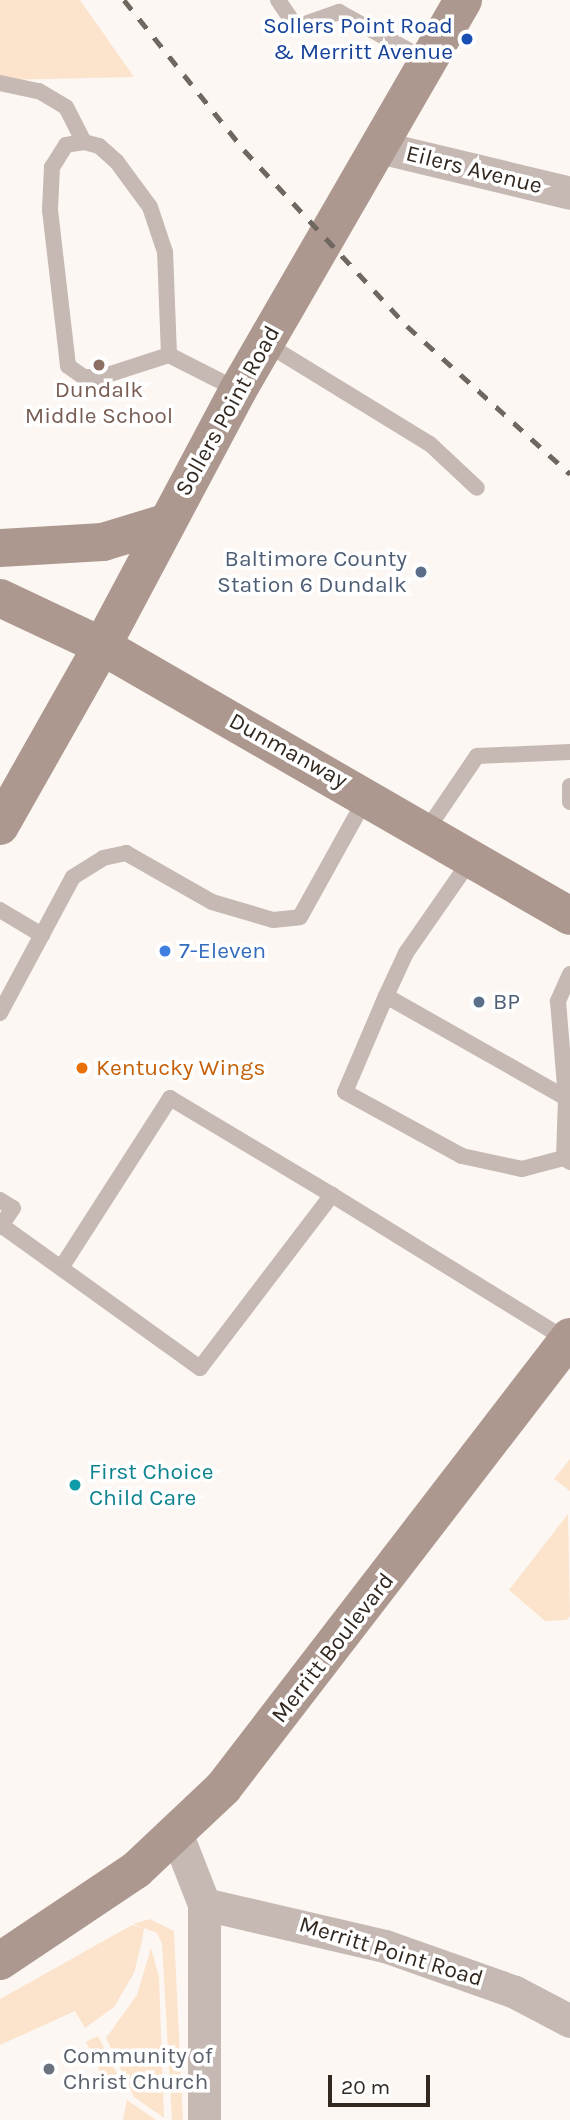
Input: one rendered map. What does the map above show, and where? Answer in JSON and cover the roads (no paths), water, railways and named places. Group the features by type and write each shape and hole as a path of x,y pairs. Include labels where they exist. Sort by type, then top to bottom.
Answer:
{"street":[{"name":"Sollers Point Road","path":"0,826 102,646 237,390 461,9"},
{"name":"Eilers Avenue","path":"379,146 570,193"},
{"path":"0,548 103,542 165,523"},
{"name":"Dunmanway","path":"0,598 102,646 367,796 568,915"},
{"name":"Merritt Boulevard","path":"0,1961 58,1920 108,1891 177,1835 223,1788 569,1339"},
{"path":"177,1835 196,1874 204,1904 204,2120"},
{"name":"Merritt Point Road","path":"204,1904 385,1946 514,1992 570,2021"},
{"path":"0,1934 58,1920"},
{"name":"Merritt Boulevard","path":"0,1946 58,1920"}],"lane":[{"path":"278,0 296,27 342,6 428,61"},
{"path":"0,83 39,91 66,107 84,142"},
{"path":"169,355 165,253 150,207 117,162 99,146 84,142 65,145 52,167 50,210 68,366 84,377 101,376 169,355 237,390"},
{"path":"265,343 430,444 477,488"},
{"path":"426,831 477,756 570,752"},
{"path":"570,786 570,802"},
{"path":"0,1013 73,877 103,858 127,853 212,902 273,920 300,917 367,796"},
{"path":"472,858 406,953 345,1092 462,1156 522,1169 567,1160 566,1098 558,1001 570,974"},
{"path":"0,910 42,935"},
{"path":"386,996 566,1098"},
{"path":"61,1268 170,1098 569,1339"},
{"path":"7,1204 1,1226 200,1368 332,1195"}],"railway":[{"path":"124,0 244,150 407,326 570,474"}],"place":[{"name":"Sollers Point Road & Merritt Avenue","path":"467,39"},
{"name":"Dundalk Middle School","path":"99,365"},
{"name":"Baltimore County Station 6 Dundalk","path":"421,572"},
{"name":"7-Eleven","path":"165,951"},
{"name":"BP","path":"479,1002"},
{"name":"Kentucky Wings","path":"82,1068"},
{"name":"First Choice Child Care","path":"75,1485"},
{"name":"Community of Christ Church","path":"49,2069"}]}
